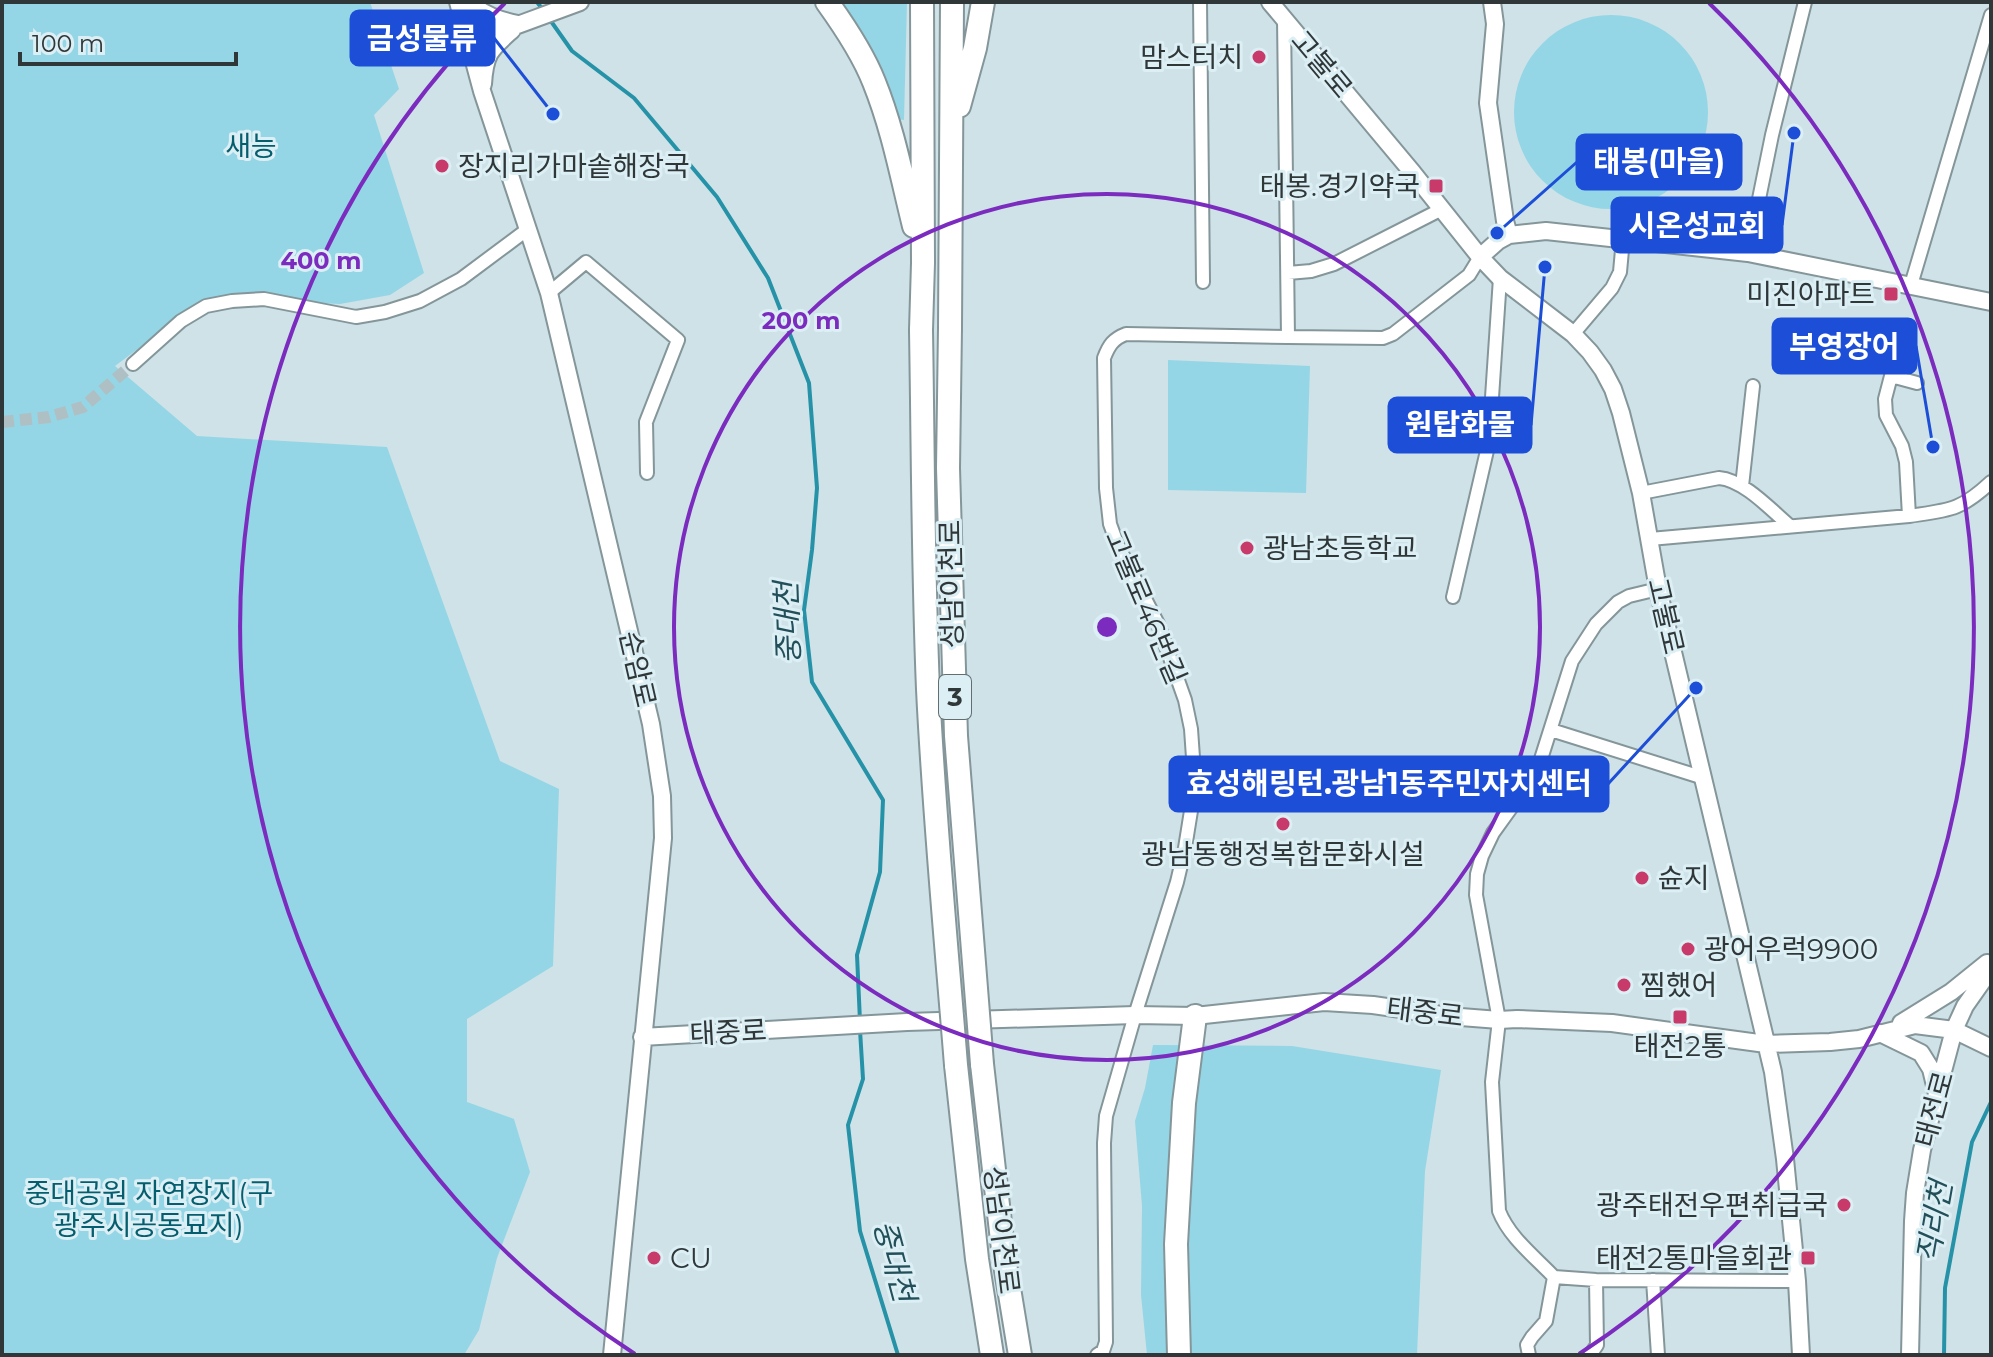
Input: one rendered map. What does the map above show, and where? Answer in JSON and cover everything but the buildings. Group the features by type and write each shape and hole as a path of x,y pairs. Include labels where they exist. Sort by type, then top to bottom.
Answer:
{"highway":[{"path":"827,2 849,34 873,80 890,128 923,263"},
{"name":"성남이천로","path":"922,2 921,330 928,687 956,1065 977,1259 992,1355"},
{"name":"성남이천로","path":"952,2 948,468 956,736 982,1064 1004,1258 1020,1355"},
{"path":"951,138 975,48 983,2"},
{"path":"1179,1355 1176,1244 1184,1103 1195,1016"}],"street":[{"name":"순암로","path":"458,2 482,91 549,293 656,751 662,796 663,838 612,1355"},
{"path":"469,2 482,14 499,21 520,24"},
{"path":"469,43 580,2"},
{"path":"1200,2 1203,282"},
{"name":"고불로","path":"1270,2 1480,257 1500,278 1573,334 1597,361 1613,389 1641,493 1658,589 1773,1072 1785,1159 1801,1355"},
{"path":"1492,2 1495,24 1488,103 1509,235"},
{"path":"1748,253 1772,135 1805,2"},
{"path":"1911,285 1991,15"},
{"path":"1284,19 1288,337"},
{"path":"482,91 484,68 491,49 520,24"},
{"path":"1288,273 1311,271 1334,264 1442,209"},
{"path":"133,364 181,321 206,306 264,299 356,317 420,301 461,279 528,229"},
{"path":"1480,257 1509,235 1546,231 1748,253 1991,302"},
{"path":"1573,334 1612,288 1620,272 1623,239"},
{"name":"고불로46번길","path":"1097,1355 1103,1351 1106,1342 1106,1116 1177,882 1195,786 1195,762 1185,700 1158,624 1110,524 1106,488 1104,358 1109,345 1126,334 1383,338 1393,334 1469,275 1480,257"},
{"path":"549,293 586,262 678,340 646,422 647,473"},
{"path":"1453,597 1489,442 1500,278"},
{"path":"1909,516 1904,454 1886,415 1885,399 1891,376 1917,383"},
{"path":"1742,486 1753,386"},
{"path":"1641,493 1719,478 1730,479 1790,526"},
{"path":"1650,539 1948,510 1962,506 1991,482"},
{"path":"1658,589 1618,602 1596,624 1572,661 1541,759 1529,783 1493,833 1477,874 1476,895 1499,1020 1492,1082 1499,1211 1503,1222 1554,1277 1797,1281"},
{"path":"1551,730 1704,778"},
{"path":"1880,1033 1913,1017 1951,992 1991,959"},
{"name":"태전로","path":"1910,1355 1915,1193 1922,1150 1954,1030 1965,1006 1991,969"},
{"name":"태중로","path":"642,1037 892,1023 1195,1016 1324,1002 1499,1020 1612,1023 1766,1044 1859,1039 1915,1025 1954,1030 1991,1048"},
{"path":"1880,1033 1921,1053 1931,1069 1937,1098"},
{"path":"1529,1355 1527,1345 1546,1321 1554,1277"},
{"path":"1590,1355 1597,1345 1596,1280"},
{"path":"1653,1280 1658,1355"}],"green space":[{"path":"2,2 370,2 399,89 374,115 424,273 390,295 340,304 230,299 175,321 115,366 197,436 387,447 500,761 559,789 553,966 467,1019 467,1102 514,1119 530,1172 497,1258 479,1330 464,1355 2,1355"},
{"path":"837,2 907,2 904,120 896,119"},
{"path":"1611,15 1648,23 1679,44 1700,75 1708,112 1700,149 1679,180 1648,201 1611,209 1574,201 1543,180 1522,149 1514,112 1522,75 1543,44 1574,23"},
{"path":"1168,360 1310,366 1306,493 1168,490"},
{"path":"1153,1045 1292,1046 1441,1070 1425,1171 1417,1355 1147,1355 1141,1295 1142,1206 1135,1121"}],"waterway":[{"name":"중대천","path":"537,2 543,10"},
{"name":"중대천","path":"548,17 572,51 634,98 717,197 768,278 809,383 817,488 804,610 812,682 883,800 880,872 857,955 860,1021"},
{"name":"중대천","path":"860,1030 863,1079 848,1125 860,1231 898,1355"},
{"name":"직리천","path":"1944,1355 1945,1288 1972,1142 1991,1102"}],"tunnel":[{"path":"2,422 49,417 83,407 133,364"}],"place":[{"name":"맘스터치","path":"1259,57"},
{"name":"금성물류","path":"553,114"},
{"name":"시온성교회","path":"1794,133"},
{"name":"장지리가마솥해장국","path":"442,166"},
{"name":"태봉.경기약국","path":"1436,186"},
{"name":"태봉(마을)","path":"1497,233"},
{"name":"원탑화물","path":"1545,267"},
{"name":"미진아파트","path":"1891,294"},
{"name":"부영장어","path":"1933,447"},
{"name":"광남초등학교","path":"1247,548"},
{"name":"효성해링턴.광남1동주민자치센터","path":"1696,688"},
{"name":"광남동행정복합문화시설","path":"1283,824"},
{"name":"슌지","path":"1642,878"},
{"name":"광어우럭9900","path":"1688,949"},
{"name":"찜했어","path":"1624,985"},
{"name":"태전2통","path":"1680,1017"},
{"name":"광주태전우편취급국","path":"1844,1205"},
{"name":"CU","path":"654,1258"},
{"name":"태전2통마을회관","path":"1808,1258"}],"park label":[{"name":"새능","path":"251,146"},
{"name":"중대공원 자연장지(구 광주시공동묘지)","path":"149,1209"}]}
